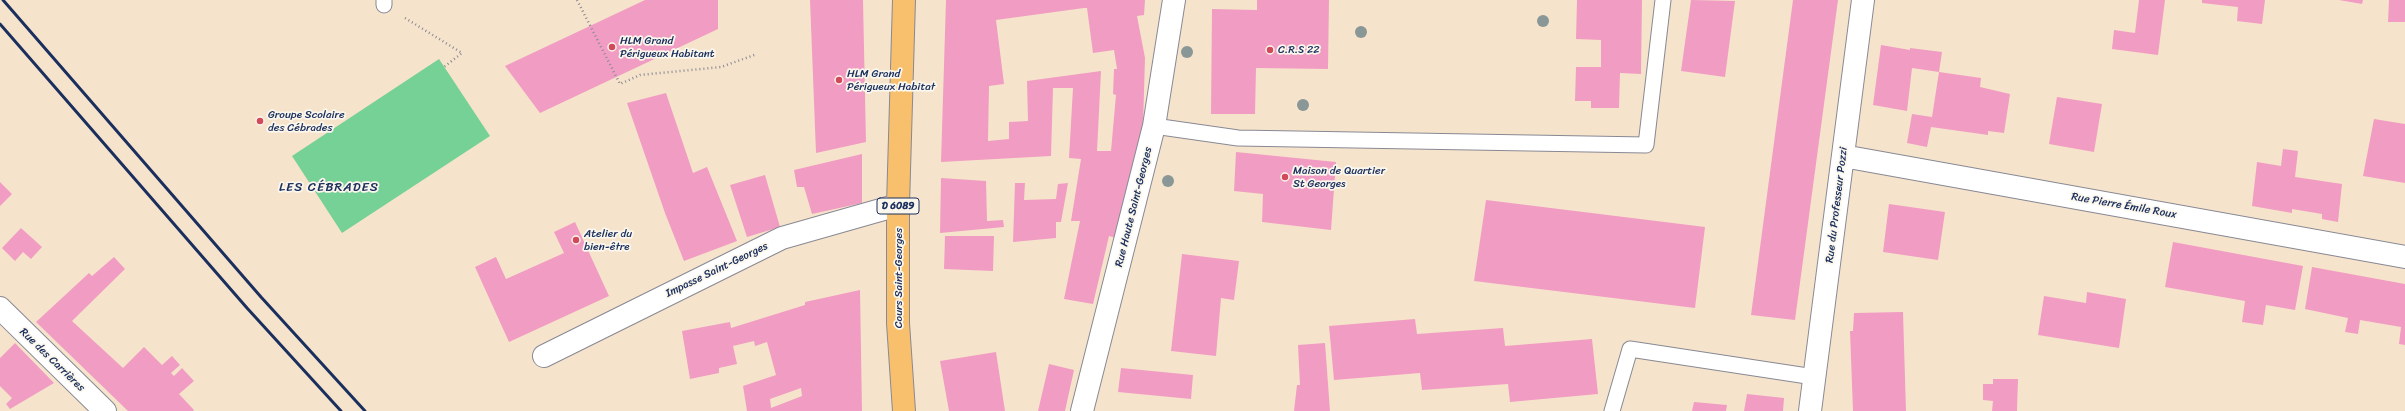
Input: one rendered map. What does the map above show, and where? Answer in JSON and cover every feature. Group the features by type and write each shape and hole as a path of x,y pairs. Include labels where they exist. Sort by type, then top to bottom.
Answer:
{"main road":[{"name":"Cours Saint-Georges","path":"904,0 898,205 898,323 904,411"}],"street":[{"name":"Rue Haute Saint-Georges","path":"1082,411 1154,126 1174,0"},
{"name":"Rue du Professeur Pozzi","path":"1810,411 1863,0"},
{"name":"Rue Pierre Émile Roux","path":"1843,156 2405,257"},
{"name":"Impasse Saint-Georges","path":"544,356 782,238 898,205"},
{"name":"Rue des Carrières","path":"0,308 105,411"}],"lane":[{"path":"1154,126 1238,138 1646,145 1663,0"},
{"path":"1612,411 1630,349 1814,377"}],"path":[{"path":"576,0 620,84 640,75 721,67 757,54"},
{"path":"384,3 462,53 444,67"}],"green space":[{"path":"439,59 490,136 342,233 292,156"}],"building":[{"name":"HLM Grand Périgueux Habitant","path":"645,0 718,0 718,29 540,113 505,66"},
{"name":"HLM Grand Périgueux Habitat","path":"810,0 863,0 866,142 816,153"},
{"path":"946,0 1145,0 1144,15 1137,16 1145,58 1143,126 1116,238 1109,236 1093,304 1064,299 1080,221 1071,221 1081,159 1069,158 1073,88 1053,88 1051,156 941,162","holes":["1087,8 1093,53 1114,50 1117,69 1114,69 1113,94 1116,95 1111,151 1097,151 1101,71 1027,81 1028,121 1009,122 1009,139 988,141 989,86 1004,84 996,20"]},
{"name":"C.R.S 22","path":"1257,0 1329,0 1328,69 1256,68 1255,114 1211,114 1212,9 1257,10"},
{"path":"1577,0 1642,0 1641,74 1620,73 1619,108 1591,108 1591,101 1575,101 1576,67 1601,67 1601,40 1576,39"},
{"path":"1691,0 1735,1 1725,77 1681,71"},
{"path":"1793,0 1838,0 1795,320 1751,315"},
{"path":"2139,0 2165,0 2158,55 2112,49 2114,30 2135,33"},
{"path":"2202,0 2265,0 2262,24 2237,21 2238,7 2202,3"},
{"path":"2339,0 2363,0 2362,4"},
{"path":"2389,0 2405,0 2405,22 2388,22"},
{"path":"1881,45 1910,50 1910,48 1942,52 1939,72 1912,68 1907,111 1873,105"},
{"path":"1939,72 1981,78 1980,87 2010,94 2004,133 1988,131 1988,135 1931,127 1927,147 1907,143 1912,114 1932,117"},
{"path":"666,93 693,173 707,167 737,241 684,261 665,213 627,103"},
{"path":"2057,97 2102,104 2094,152 2049,144"},
{"path":"2374,119 2405,124 2405,183 2363,176"},
{"path":"2283,149 2298,151 2295,177 2342,184 2338,222 2322,219 2322,214 2292,209 2292,213 2252,206 2257,162 2281,166"},
{"name":"Maison de Quartier St Georges","path":"1236,152 1336,162 1331,230 1262,222 1263,194 1234,191"},
{"path":"862,154 862,203 812,214 804,187 797,187 794,170"},
{"path":"765,175 780,227 747,237 730,185"},
{"path":"941,178 986,181 987,221 1003,220 1004,227 940,233"},
{"path":"0,182 12,194 0,206"},
{"path":"1015,183 1025,183 1024,200 1056,199 1058,184 1068,183 1061,222 1056,222 1056,238 1013,242"},
{"path":"1486,200 1705,227 1695,308 1474,281"},
{"path":"1889,204 1945,212 1938,260 1883,252"},
{"path":"575,222 609,296 509,342 475,267 496,257 506,279 564,253 554,232"},
{"path":"21,228 42,247 31,259 23,252 15,261 2,248"},
{"path":"945,236 994,236 993,271 944,269"},
{"path":"2173,242 2303,266 2295,310 2266,305 2263,325 2242,322 2245,301 2165,287"},
{"path":"1182,254 1239,261 1234,300 1221,298 1216,356 1171,351"},
{"path":"114,257 125,269 72,321 123,368 144,347 162,365 172,356 180,365 171,373 174,376 182,368 194,381 179,394 194,410 193,411 128,411 36,322 89,273 92,276"},
{"path":"2312,267 2405,284 2405,345 2399,344 2401,327 2360,320 2358,334 2345,332 2348,318 2305,309"},
{"path":"860,290 862,411 747,411 743,386 776,375 767,342 755,346 754,341 733,346 737,364 719,368 719,373 690,379 682,331 730,322 731,328 805,305 805,302","holes":["801,388 802,396 771,408 770,399"]},
{"path":"2087,292 2126,299 2119,348 2038,335 2044,296 2086,303"},
{"path":"1903,312 1906,411 1853,411 1850,331 1853,331 1854,313"},
{"path":"1415,319 1417,334 1503,328 1505,346 1592,339 1598,394 1510,402 1508,384 1422,390 1420,373 1334,380 1329,326"},
{"path":"15,343 54,383 10,409 6,404 12,398 0,386 0,358"},
{"path":"1325,343 1330,411 1294,411 1297,385 1300,385 1298,345"},
{"path":"996,352 1005,411 949,411 940,361"},
{"path":"1049,364 1074,370 1065,411 1038,411"},
{"path":"1121,368 1193,375 1191,399 1118,392"},
{"path":"1993,379 2018,379 2017,411 1992,411 1993,401 1983,400 1983,384 1993,384"},
{"path":"1747,394 1784,398 1783,411 1744,411"},
{"path":"1694,402 1727,405 1726,411 1692,411"}],"railway":[{"path":"3,0 261,297 365,411"},
{"path":"0,24 247,308 341,411"}],"place":[{"name":"HLM Grand Périgueux Habitant","path":"612,47"},
{"name":"C.R.S 22","path":"1270,50"},
{"name":"HLM Grand Périgueux Habitat","path":"839,80"},
{"name":"Groupe Scolaire des Cébrades","path":"260,121"},
{"name":"Maison de Quartier St Georges","path":"1285,177"},
{"name":"Atelier du bien-être","path":"576,240"}],"district":[{"name":"LES CÉBRADES","path":"329,188"}]}
